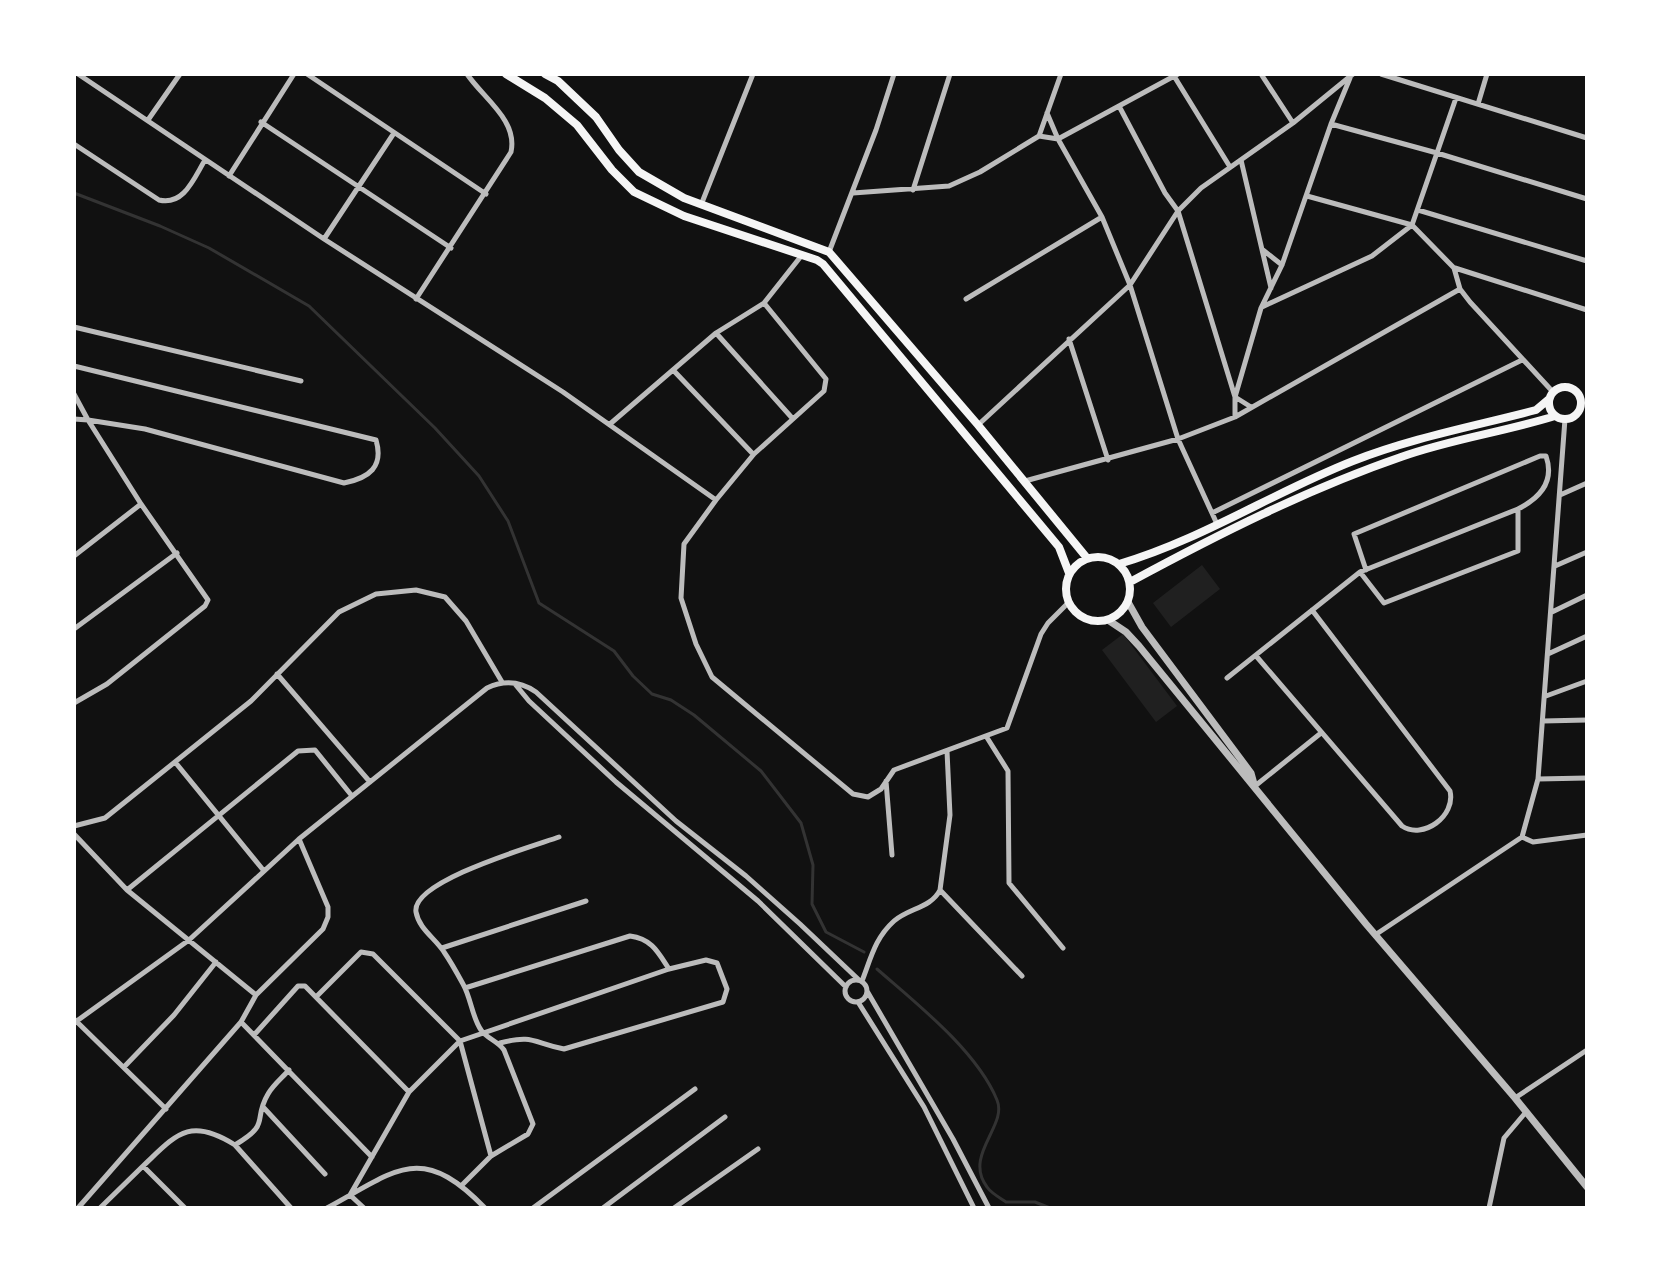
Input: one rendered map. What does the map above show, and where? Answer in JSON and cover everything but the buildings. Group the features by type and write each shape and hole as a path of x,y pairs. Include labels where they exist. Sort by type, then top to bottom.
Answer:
{"main road":[{"path":"506,74 545,98 577,125 612,170 634,192 684,216 823,264 1059,547 1069,573"},
{"path":"545,74 561,78 639,172 684,198 829,252 1087,558"},
{"path":"1574,390 1587,385"},
{"path":"1119,564 1217,524 1353,461 1404,444 1536,410 1551,395 1566,387 1574,390 1584,403 1577,413 1565,419 1555,416 1405,455 1341,479 1130,582"},
{"path":"1551,395 1549,408 1555,416"},
{"path":"1087,558 1108,558 1119,564 1130,582 1128,602 1121,612 1108,620 1095,622 1084,619 1068,603 1066,583 1069,573 1087,558"}],"street":[{"path":"78,74 324,239 610,424 716,500"},
{"path":"148,120 180,74"},
{"path":"229,176 294,74"},
{"path":"307,74 486,194"},
{"path":"416,299 511,152 512,135 494,104 467,74"},
{"path":"701,205 753,74"},
{"path":"829,252 894,74"},
{"path":"913,190 950,74"},
{"path":"853,193 949,186 980,172 1039,136 1061,74"},
{"path":"1261,74 1293,123"},
{"path":"1381,74 1587,138"},
{"path":"1478,104 1487,74"},
{"path":"1039,136 1058,139 1172,76 1230,168"},
{"path":"978,425 1130,285 1178,211 1201,188 1293,123 1352,76"},
{"path":"1235,417 1235,397 1261,308 1282,265 1331,124 1352,76"},
{"path":"1261,308 1372,256 1412,225 1456,98"},
{"path":"1119,106 1165,193 1178,211 1235,397 1251,407"},
{"path":"1047,113 1058,139 1102,217 1130,285 1178,439 1217,524"},
{"path":"261,122 451,248"},
{"path":"1331,124 1587,199"},
{"path":"324,239 394,133"},
{"path":"74,144 166,202 182,195 205,160"},
{"path":"1241,160 1272,290 1271,304"},
{"path":"1307,196 1412,225 1454,268 1587,310"},
{"path":"1418,210 1587,261"},
{"path":"966,299 1102,217"},
{"path":"1262,249 1282,265"},
{"path":"610,424 716,333 764,303 802,255"},
{"path":"1454,268 1460,289 1551,395"},
{"path":"1025,481 1178,439 1235,417 1460,289"},
{"path":"764,303 826,379 824,391 754,454 684,544 681,598 696,644 712,677 853,794 868,797 881,789 894,770 1007,728 1041,634 1068,603"},
{"path":"74,327 301,381"},
{"path":"716,333 793,419"},
{"path":"1069,339 1108,460"},
{"path":"1212,513 1522,360"},
{"path":"74,366 376,440 380,453 373,470 362,479 344,483 145,429 74,419"},
{"path":"674,371 754,454"},
{"path":"74,394 141,504 208,600 205,606 107,684 74,703"},
{"path":"1375,935 1522,837 1538,779 1565,419"},
{"path":"1227,678 1363,571 1518,509 1542,494 1549,461 1546,456 1540,456 1354,534 1363,571 1384,603 1518,551 1518,509"},
{"path":"1560,495 1587,483"},
{"path":"74,556 141,504"},
{"path":"1555,566 1587,552"},
{"path":"74,629 177,553"},
{"path":"74,826 105,818 251,701 339,612 376,594 416,590 445,597 466,621 502,682"},
{"path":"1552,612 1587,595"},
{"path":"1128,602 1142,627 1251,773 1255,786"},
{"path":"1257,657 1402,826 1410,831 1420,831 1436,823 1449,811 1453,802 1450,791 1312,610"},
{"path":"1108,620 1139,646 1375,935 1587,1187"},
{"path":"1548,654 1587,636"},
{"path":"277,674 370,782"},
{"path":"1546,696 1587,681"},
{"path":"166,1109 75,1021 189,940 299,839 487,688 502,682 515,683 536,692 676,821 746,876 861,981 953,1139 989,1208"},
{"path":"515,683 529,701 616,782 758,901 846,987"},
{"path":"1543,721 1587,720"},
{"path":"1255,786 1321,733"},
{"path":"986,736 1008,771 1009,883 1063,948"},
{"path":"127,890 298,751 315,750 352,796"},
{"path":"861,981 875,941 896,919 935,899 940,890 950,815 947,751"},
{"path":"175,762 264,871"},
{"path":"1538,779 1587,778"},
{"path":"886,781 892,855"},
{"path":"74,834 127,890 256,995"},
{"path":"1522,837 1533,842 1587,835"},
{"path":"462,1185 491,1156 528,1134 533,1124 500,1043 481,1032 465,988 442,948 432,940 416,914 416,906 420,896 463,871 559,837"},
{"path":"78,1208 241,1022 256,995 323,929 328,907 299,839"},
{"path":"940,890 1022,976"},
{"path":"442,948 586,901"},
{"path":"465,988 630,936 651,943 669,969"},
{"path":"317,996 361,952 368,952 460,1041 491,1156"},
{"path":"350,1195 409,1092 460,1041 669,969 712,959 717,963 727,989 723,1002 564,1049 521,1037 500,1043"},
{"path":"124,1067 174,1015 216,962"},
{"path":"861,981 851,981 846,987 846,996 858,1002 924,1107 974,1208"},
{"path":"254,1035 298,986 305,986 409,1092"},
{"path":"858,1002 865,998 867,991"},
{"path":"241,1022 372,1157"},
{"path":"1515,1098 1587,1050"},
{"path":"235,1145 254,1134 269,1092 289,1070"},
{"path":"533,1208 695,1089"},
{"path":"264,1108 325,1174"},
{"path":"1489,1208 1504,1138 1526,1112"},
{"path":"603,1208 725,1117"},
{"path":"100,1208 177,1133 192,1130 226,1139 235,1145 291,1208"},
{"path":"674,1208 758,1149"},
{"path":"143,1166 185,1208"},
{"path":"327,1208 407,1167 425,1168 462,1185 485,1208"},
{"path":"350,1195 364,1208"}],"shaded area":[{"path":"1202,565 1220,589 1171,627 1153,603"},
{"path":"1123,634 1177,706 1156,722 1102,650"}],"waterway":[{"path":"74,193 209,248 309,306 435,428 479,476 508,521 539,603 614,651 652,694 671,700 694,715 761,771 801,823 813,865 812,904 826,932 864,952"},
{"path":"877,969 961,1046 988,1082 999,1110 980,1164 987,1187 1006,1202 1035,1202 1050,1208"}]}
